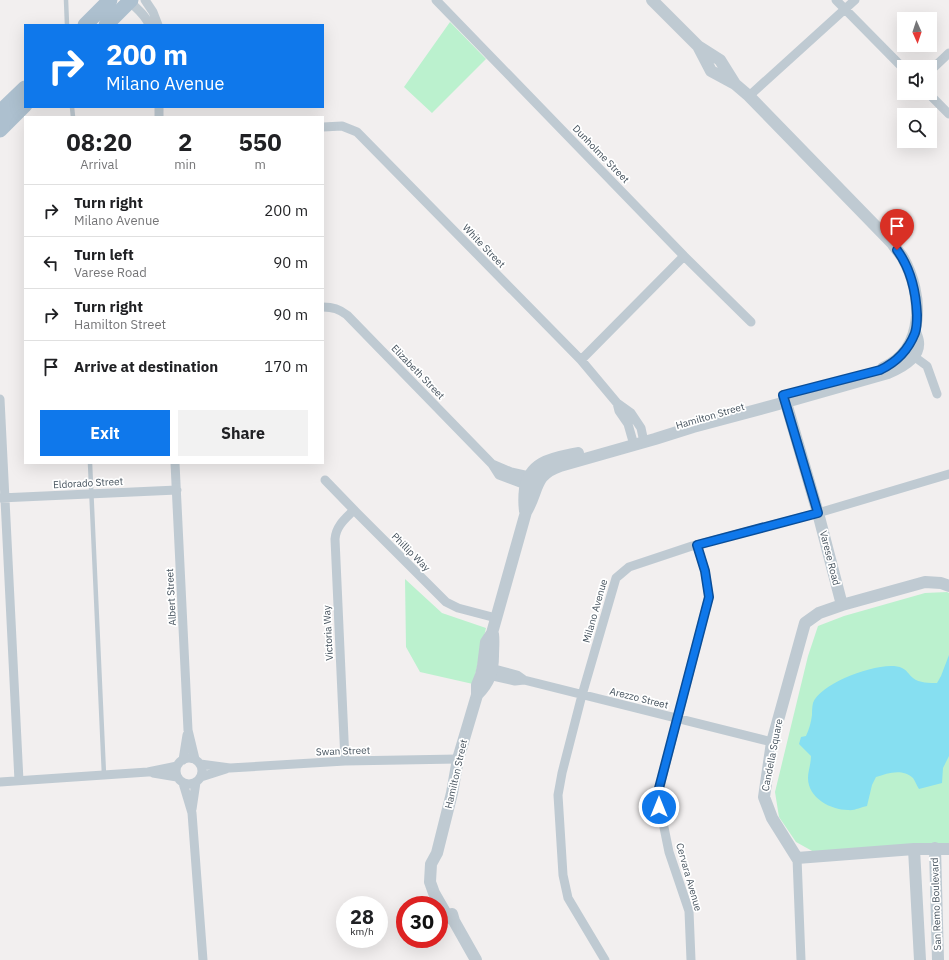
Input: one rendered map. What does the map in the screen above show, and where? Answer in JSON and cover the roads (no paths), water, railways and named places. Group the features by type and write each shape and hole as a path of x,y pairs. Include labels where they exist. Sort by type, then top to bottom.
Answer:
{"main road":[{"path":"86,24 110,0"},
{"path":"107,24 130,1"},
{"path":"0,112 24,89"},
{"path":"0,130 24,106"}],"street":[{"path":"145,0 153,12 158,24"},
{"name":"Dunholme Street","path":"436,0 684,256 751,322"},
{"name":"Hamilton Street","path":"476,960 454,921 437,880 437,853 452,793 458,759 477,695 477,685 487,671 486,642 492,632 496,618 526,512 524,502 532,484 536,467 550,459 598,447 638,440 849,381 880,370 910,353 917,322 917,301 909,272 892,243 749,96 735,84 720,60 698,46 652,0"},
{"path":"836,0 897,62"},
{"path":"749,96 854,0"},
{"path":"130,1 141,12 149,24"},
{"path":"937,64 949,53"},
{"path":"935,100 949,114"},
{"name":"White Street","path":"324,127 342,126 357,132 581,360 617,403 619,411 638,440"},
{"path":"581,360 684,256"},
{"name":"Elizabeth Street","path":"324,307 331,307 340,310 347,315 492,464 499,475 532,484"},
{"path":"910,353 927,366 937,394"},
{"path":"0,399 2,498 18,781"},
{"name":"Varese Road","path":"784,399 818,513 842,605"},
{"name":"Albert Street","path":"175,464 188,730 198,762"},
{"name":"Milano Avenue","path":"605,960 568,898 563,875 559,787 582,695 616,578 629,567 697,545 818,513 949,474"},
{"name":"Phillip Way","path":"325,480 446,602 458,608 496,618"},
{"name":"Eldorado Street","path":"2,498 177,490"},
{"name":"Victoria Way","path":"345,761 335,540 339,525 354,510"},
{"name":"Cervara Avenue","path":"691,960 689,911 669,852 658,798 660,785 709,597 705,571 697,545"},
{"name":"Candella Square","path":"797,858 772,818 764,797 772,742 805,623 819,613 842,605 925,582 941,583 949,586"},
{"name":"Arezzo Street","path":"487,671 517,675 524,680 772,742"},
{"name":"Albert Street","path":"180,763 188,730"},
{"path":"0,782 148,772 180,763 188,758 198,762 202,770 192,813"},
{"name":"Swan Street","path":"198,762 230,768 345,761 458,759"},
{"path":"180,763 176,771 192,813 203,960"},
{"name":"Swan Street","path":"199,779 230,768"},
{"path":"148,772 191,784 199,779"},
{"name":"San Remo Boulevard","path":"935,848 938,960"},
{"path":"801,960 797,858 914,849 949,849"},
{"name":"San Remo Boulevard","path":"914,849 920,960"},
{"path":"919,921 936,920"}],"lane":[{"path":"66,0 67,24"},
{"path":"90,464 104,775"}],"water":[{"path":"949,655 949,756 943,768 942,783 919,789 913,778 909,775 900,772 885,774 876,777 872,785 867,806 853,810 835,808 822,802 816,797 809,785 808,778 811,756 799,744 801,737 806,736 811,721 813,703 818,695 839,681 867,670 881,667 893,666 902,668 918,681 937,683"}]}
